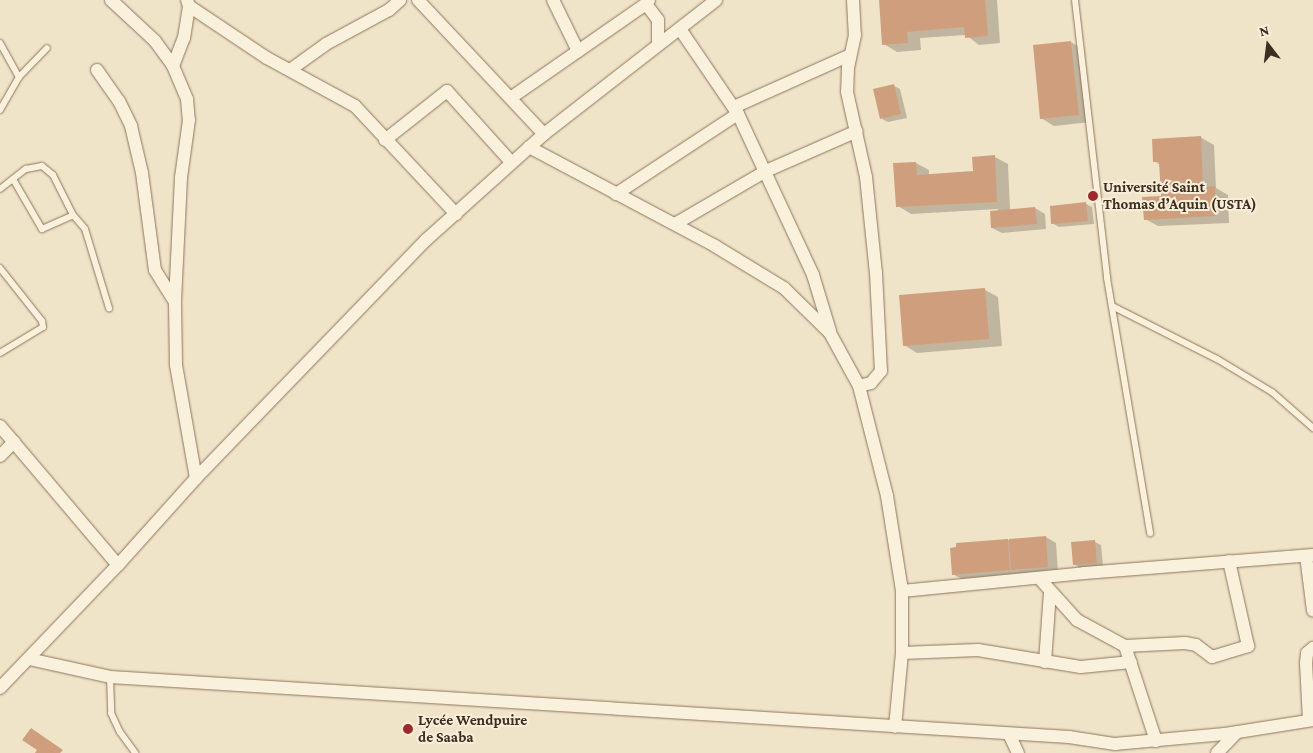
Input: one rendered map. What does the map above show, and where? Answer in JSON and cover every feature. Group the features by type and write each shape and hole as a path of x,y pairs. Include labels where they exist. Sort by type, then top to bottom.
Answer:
{"street":[{"path":"111,0 155,41 173,66 187,100 189,120 181,178 175,302 178,381 196,478"},
{"path":"290,70 326,44 389,10 400,0"},
{"path":"418,0 544,134"},
{"path":"553,0 578,51"},
{"path":"0,688 118,565 196,478 426,240 544,134 716,0"},
{"path":"853,0 855,34 850,55 848,92 857,131 872,224 881,370 872,384 859,386"},
{"path":"512,98 648,2 658,20 658,45"},
{"path":"173,66 184,38 188,3 290,70 355,106 456,214"},
{"path":"680,29 736,110 813,275 830,333 859,386 887,496 902,592 902,653 895,727"},
{"path":"616,194 736,110 850,55"},
{"path":"97,70 119,101 131,126 142,172 155,270 175,302"},
{"path":"385,140 446,91 511,162"},
{"path":"675,224 766,171 857,131"},
{"path":"529,147 675,224 784,288 830,333"},
{"path":"0,426 118,565"},
{"path":"0,456 14,442"},
{"path":"902,592 1039,578 1310,555 1313,611"},
{"path":"1039,578 1050,592 1083,624 1125,646 1186,643 1196,645 1212,657 1248,646 1229,561"},
{"path":"1045,662 1050,592"},
{"path":"1125,646 1156,741"},
{"path":"29,659 110,677 1010,736 1081,739 1115,744 1237,732 1311,720 1306,663 1307,653 1313,648"},
{"path":"902,653 978,650 1081,667 1130,662"},
{"path":"1217,753 1237,732"},
{"path":"1010,736 1018,753"},
{"path":"1081,739 1092,753"}],"lane":[{"path":"1075,0 1112,306 1150,534"},
{"path":"0,43 20,77"},
{"path":"0,110 20,77 47,48"},
{"path":"1,185 26,169 42,166 53,174 73,215 85,229 109,308"},
{"path":"13,179 42,229 73,215"},
{"path":"0,268 42,321 43,327 0,352"},
{"path":"1112,306 1217,359 1272,392 1313,428"},
{"path":"110,677 111,713 120,732 135,753"}],"building":[{"path":"879,0 985,0 988,36 965,38 964,27 907,32 908,43 882,45"},
{"path":"1071,41 1079,115 1040,119 1033,45"},
{"path":"894,84 901,114 880,119 873,89"},
{"path":"1201,136 1203,187 1215,186 1216,216 1144,220 1142,197 1161,196 1159,162 1153,162 1152,139"},
{"path":"995,155 997,202 896,207 893,163 916,162 917,175 973,171 972,157"},
{"path":"1086,202 1088,221 1051,224 1050,206"},
{"path":"1035,207 1037,224 991,228 990,211"},
{"path":"985,288 989,339 903,346 899,295"},
{"path":"1046,536 1048,567 1011,570 1009,539"},
{"path":"1008,539 1010,570 952,575 950,548 956,547 956,543"},
{"path":"1095,540 1097,563 1073,565 1071,542"},
{"path":"31,728 63,750 60,753 35,753 37,750 22,740"}],"place":[{"name":"Université Saint Thomas d’Aquin (USTA)","path":"1093,196"},
{"name":"Lycée Wendpuire de Saaba","path":"408,729"}]}
